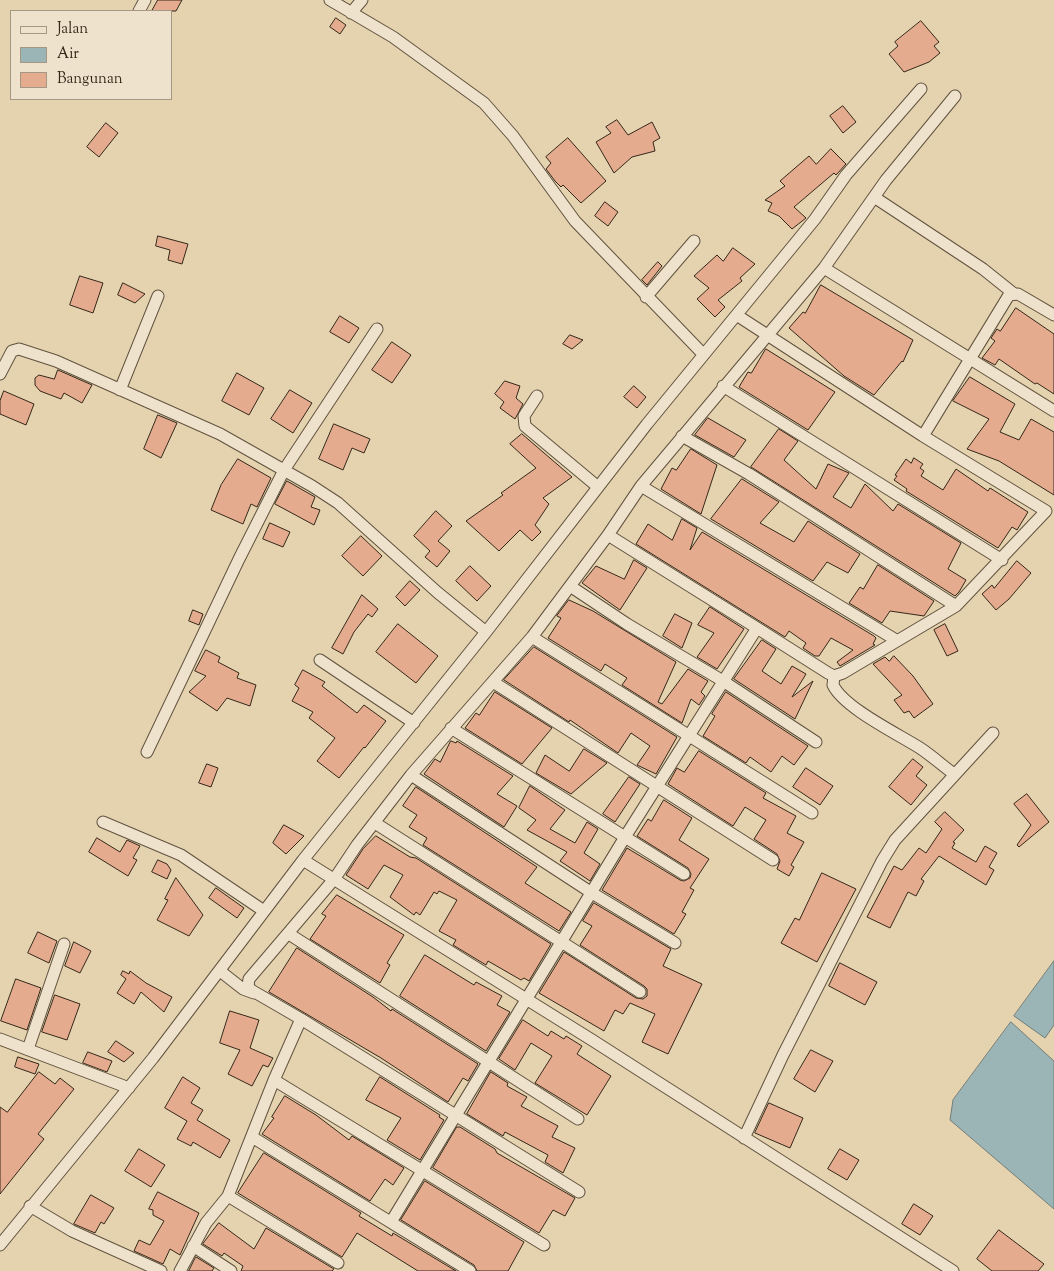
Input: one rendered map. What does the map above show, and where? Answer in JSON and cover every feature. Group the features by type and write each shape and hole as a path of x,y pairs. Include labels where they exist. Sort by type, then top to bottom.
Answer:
{"street":[{"path":"330,0 393,37 473,93 494,112 536,166 575,221 646,297 703,354"},
{"path":"351,13 362,0"},
{"path":"0,1245 30,1206 129,1088 264,911 307,862 703,354 740,318 846,175 921,89"},
{"path":"579,1192 301,1019 257,994 248,987 249,979 335,878 411,775 532,637 608,535 641,486 763,334 824,268 874,198 955,96"},
{"path":"874,198 983,269 1013,293 1027,298 1054,315"},
{"path":"646,297 694,241"},
{"path":"824,268 1054,411"},
{"path":"924,436 972,359 1001,305 1013,293"},
{"path":"120,390 158,296"},
{"path":"740,318 924,436 1050,513 956,606 843,673 834,676"},
{"path":"147,752 239,558 284,470 377,329"},
{"path":"0,374 12,350 19,348 56,362 220,434 338,503 437,592 486,632"},
{"path":"723,386 1002,560"},
{"path":"537,396 524,416 525,426 598,487"},
{"path":"682,436 748,474 956,606"},
{"path":"641,486 896,640"},
{"path":"608,535 834,676"},
{"path":"570,586 627,624 724,681 816,742"},
{"path":"391,1222 526,999 562,944 625,837 757,628"},
{"path":"532,637 812,813"},
{"path":"320,660 414,723"},
{"path":"834,676 832,685 841,696 887,730 921,749 954,774"},
{"path":"493,682 773,860"},
{"path":"451,728 684,874"},
{"path":"744,1138 788,1046 882,861 896,840 993,733"},
{"path":"411,775 592,893 675,943"},
{"path":"103,822 181,855 264,911"},
{"path":"375,823 640,992"},
{"path":"307,862 335,878 364,900 526,999 953,1271"},
{"path":"289,934 578,1118"},
{"path":"28,1049 64,944"},
{"path":"220,970 244,989 257,994"},
{"path":"180,1271 206,1223 228,1196 274,1080 301,1019"},
{"path":"0,1039 129,1088"},
{"path":"274,1080 544,1245"},
{"path":"252,1138 470,1271"},
{"path":"228,1196 338,1263"},
{"path":"30,1206 72,1232 161,1271"},
{"path":"193,1246 231,1271"}],"water":[{"path":"1054,961 1054,1025 1045,1038 1014,1016"},
{"path":"1011,1022 1054,1061 1054,1209 950,1120 953,1100"}],"building":[{"path":"158,0 182,0 176,11 153,10"},
{"path":"336,18 346,25 340,34 330,27"},
{"path":"921,21 939,42 934,46 940,53 929,62 904,72 889,54 898,46 895,42"},
{"path":"843,106 856,122 843,133 830,116"},
{"path":"617,120 628,135 652,122 660,138 653,142 655,151 632,157 614,173 596,142 611,133 606,127"},
{"path":"106,123 118,133 99,157 87,147"},
{"path":"568,138 606,181 581,203 563,185 561,187 546,169 551,163 546,157"},
{"path":"831,149 846,164 836,175 834,173 794,207 806,218 792,229 779,216 768,211 772,203 765,200 785,186 780,181 809,156 816,164"},
{"path":"605,202 618,212 608,226 595,216"},
{"path":"158,236 188,244 182,264 168,260 170,250 156,246"},
{"path":"733,248 755,264 740,278 742,281 718,300 725,307 715,317 697,299 709,288 694,276 717,255 723,261"},
{"path":"658,262 662,266 647,285 642,280"},
{"path":"80,276 103,283 93,313 70,305"},
{"path":"123,283 145,294 135,303 118,295"},
{"path":"821,285 913,340 903,362 874,395 844,376 789,328 803,312 805,313"},
{"path":"1016,308 1054,334 1054,394 1037,383 1035,384 999,359 995,365 982,358 995,341 991,338 997,329 1000,331"},
{"path":"340,316 359,328 349,343 330,332"},
{"path":"570,335 583,340 572,349 563,344"},
{"path":"392,342 411,355 392,383 372,370"},
{"path":"766,349 835,392 808,430 739,387 748,372 751,373"},
{"path":"58,370 92,385 82,403 64,393 61,399 40,391 35,385 35,378 39,375 54,379"},
{"path":"237,373 264,388 249,415 222,401"},
{"path":"970,377 1015,404 1000,432 1019,440 1031,419 1054,432 1054,495 999,461 967,449 989,419 953,401"},
{"path":"505,381 520,386 516,398 523,404 515,419 500,408 504,402 495,394"},
{"path":"634,386 646,397 637,408 624,397"},
{"path":"290,390 312,403 293,433 271,419"},
{"path":"4,391 34,404 26,425 0,414 0,401"},
{"path":"158,415 177,423 161,458 144,449"},
{"path":"708,418 746,440 734,457 695,435"},
{"path":"334,424 370,439 364,453 352,448 343,470 319,459"},
{"path":"779,429 798,441 784,460 816,489 828,464 849,473 833,497 851,508 865,484 893,511 898,504 961,543 948,569 966,580 959,592 955,596 751,467"},
{"path":"522,434 572,477 543,498 549,504 535,525 541,532 532,541 520,530 499,551 466,521 503,495 501,493 536,468 510,444"},
{"path":"691,449 717,465 701,514 661,489 672,468 676,470"},
{"path":"914,458 923,464 920,468 924,471 921,476 943,490 956,469 988,491 990,488 1028,512 1017,530 1012,527 998,548 906,491 907,489 894,480 897,476 895,475 906,459 911,463"},
{"path":"238,459 271,478 257,507 251,504 243,524 211,510 221,485"},
{"path":"742,479 779,502 760,523 794,542 808,521 860,554 848,573 827,562 813,581 711,519"},
{"path":"287,481 315,497 311,507 320,510 314,525 275,504"},
{"path":"436,511 452,526 438,541 450,551 437,567 425,557 430,551 414,536"},
{"path":"682,519 697,528 690,550 702,532 874,636 876,638 873,644 875,645 840,666 837,662 853,650 831,638 819,656 815,656 803,648 806,643 789,631 785,637 636,544 648,524 672,540"},
{"path":"270,523 290,532 283,547 263,539"},
{"path":"361,536 382,556 363,576 342,556"},
{"path":"634,560 647,568 620,610 582,583 596,566 624,579"},
{"path":"1017,561 1031,573 1009,599 996,610 982,594 992,585 994,588"},
{"path":"878,565 934,601 924,616 890,611 882,623 849,603 860,587 863,589"},
{"path":"470,566 491,586 477,601 456,581"},
{"path":"410,581 420,590 405,606 396,597"},
{"path":"362,595 378,609 372,617 368,614 354,632 343,654 332,648"},
{"path":"569,600 593,611 676,662 658,702 662,704 688,669 708,681 701,692 705,696 699,705 691,699 682,723 622,685 627,678 605,664 601,671 548,638 561,618 557,616"},
{"path":"710,607 744,629 717,669 697,657 714,633 698,625"},
{"path":"193,610 203,614 199,625 189,621"},
{"path":"675,614 692,623 682,648 663,636"},
{"path":"398,624 438,656 416,683 376,652"},
{"path":"945,624 958,651 947,656 934,630"},
{"path":"762,640 776,649 762,671 781,684 792,666 806,674 792,697 813,681 795,719 734,679"},
{"path":"534,647 677,737 656,774 637,765 650,746 631,733 618,753 570,720 569,722 504,680"},
{"path":"206,650 220,657 218,662 239,673 237,678 256,685 250,706 227,698 217,711 189,692 206,676 195,671"},
{"path":"894,656 913,676 933,704 914,718 909,711 904,713 894,700 902,695 873,664 885,657 889,661"},
{"path":"303,670 325,682 322,686 357,713 364,705 386,721 339,778 317,761 335,738 309,718 313,712 292,701 299,688 295,685"},
{"path":"495,692 552,728 522,764 465,728 476,713 479,715"},
{"path":"726,692 808,746 794,765 782,756 771,772 750,757 746,763 703,736 715,716 712,714"},
{"path":"451,741 456,743 457,741 513,776 497,794 517,806 504,827 424,774 435,759 440,762"},
{"path":"584,749 607,763 571,794 536,773 545,755 569,771"},
{"path":"699,751 766,793 763,798 796,816 787,833 804,842 791,865 794,867 789,876 777,869 780,861 777,854 754,839 766,820 745,807 733,826 668,784 677,768 684,772"},
{"path":"913,759 923,767 916,776 927,785 911,805 889,787"},
{"path":"207,764 218,768 211,787 199,783"},
{"path":"806,768 833,786 820,805 793,787"},
{"path":"629,777 640,784 615,822 603,814"},
{"path":"530,786 565,810 550,829 575,843 587,822 598,829 584,853 600,864 590,881 560,861 567,852 527,830 536,820 519,808"},
{"path":"416,787 537,867 525,883 571,912 559,931 423,845 427,838 409,827 417,815 403,806"},
{"path":"1027,794 1049,822 1019,847 1017,845 1031,825 1014,804"},
{"path":"664,800 692,818 679,840 709,859 690,888 694,890 682,912 686,914 674,934 602,890 627,848 680,880 684,881 690,878 691,874 688,868 637,836 648,819 651,821"},
{"path":"945,812 964,830 953,842 955,843 952,848 976,862 985,846 997,853 989,867 994,870 986,885 939,856 921,879 924,881 916,896 908,892 890,928 867,917 894,866 902,870 919,848 926,853 942,829 935,822"},
{"path":"284,825 304,836 286,854 273,843"},
{"path":"376,836 410,857 416,858 551,944 529,981 524,978 521,980 488,961 486,965 453,945 456,940 439,931 457,900 439,891 437,894 434,892 420,915 416,912 414,915 390,897 403,875 384,865 368,889 346,875 363,849"},
{"path":"97,838 120,852 127,840 140,846 133,858 137,860 128,876 89,852"},
{"path":"158,860 167,864 171,870 167,879 152,872"},
{"path":"822,873 856,889 817,962 781,943 795,918 799,920"},
{"path":"176,878 203,915 189,936 157,920 168,900 165,899"},
{"path":"216,888 244,908 237,918 209,898"},
{"path":"337,895 404,935 387,963 390,965 380,983 310,939 326,916 322,914"},
{"path":"594,903 671,949 663,966 702,984 668,1054 642,1042 655,1014 630,1003 623,1014 615,1010 604,1031 539,993 564,952 636,998 643,999 647,996 647,989 644,986 580,945 592,926 583,921"},
{"path":"38,932 57,941 49,963 28,953"},
{"path":"74,942 91,951 80,973 65,966"},
{"path":"297,948 373,997 391,1011 392,1009 478,1064 468,1081 463,1078 448,1102 381,1058 269,992"},
{"path":"425,955 474,985 476,982 502,996 497,1005 510,1012 486,1051 400,996"},
{"path":"840,963 877,982 865,1005 829,986"},
{"path":"123,971 129,974 130,971 146,983 172,997 164,1012 141,992 134,1004 117,993 126,979 121,975"},
{"path":"16,979 41,988 27,1030 1,1021"},
{"path":"55,995 80,1004 67,1040 42,1032"},
{"path":"230,1011 259,1020 250,1048 273,1058 268,1067 263,1065 252,1086 228,1074 240,1050 220,1043"},
{"path":"523,1020 548,1036 551,1031 564,1039 566,1036 582,1046 577,1054 611,1076 587,1115 535,1083 552,1056 531,1043 515,1070 499,1059"},
{"path":"116,1041 134,1053 124,1062 108,1052"},
{"path":"811,1050 833,1061 815,1092 794,1079"},
{"path":"88,1052 112,1061 107,1072 83,1063"},
{"path":"18,1057 39,1064 35,1074 15,1067"},
{"path":"39,1072 55,1084 60,1078 74,1089 38,1134 44,1139 0,1194 0,1107 7,1112"},
{"path":"491,1072 508,1083 507,1086 527,1097 521,1106 558,1126 552,1137 575,1148 563,1173 545,1162 548,1155 505,1132 503,1136 467,1114"},
{"path":"183,1077 200,1088 191,1103 203,1110 197,1120 230,1140 220,1158 193,1142 191,1146 177,1139 187,1121 165,1108"},
{"path":"380,1077 440,1115 439,1117 444,1120 420,1160 387,1140 401,1118 366,1100"},
{"path":"285,1096 316,1115 349,1140 352,1136 404,1168 393,1185 385,1179 370,1201 262,1134 274,1118 272,1117"},
{"path":"769,1103 803,1118 790,1148 755,1133"},
{"path":"457,1127 460,1127 495,1149 497,1153 575,1198 565,1216 553,1210 539,1233 433,1168"},
{"path":"139,1149 165,1165 151,1187 125,1171"},
{"path":"840,1149 859,1160 847,1180 828,1169"},
{"path":"264,1153 361,1213 359,1216 392,1236 393,1233 456,1271 418,1271 357,1233 342,1257 238,1193"},
{"path":"425,1181 524,1242 508,1271 477,1271 474,1265 401,1220"},
{"path":"158,1192 199,1213 180,1255 170,1249 163,1264 134,1251 139,1240 150,1245 164,1221 153,1215 153,1210 149,1209"},
{"path":"91,1195 114,1208 104,1224 101,1222 95,1233 74,1224"},
{"path":"914,1204 933,1216 920,1235 902,1224"},
{"path":"219,1223 254,1249 266,1228 334,1269 332,1271 241,1271 243,1266 224,1253 222,1256 203,1244"},
{"path":"999,1230 1044,1264 1038,1271 992,1271 977,1259"},
{"path":"196,1257 214,1268 212,1271 189,1271"}]}
